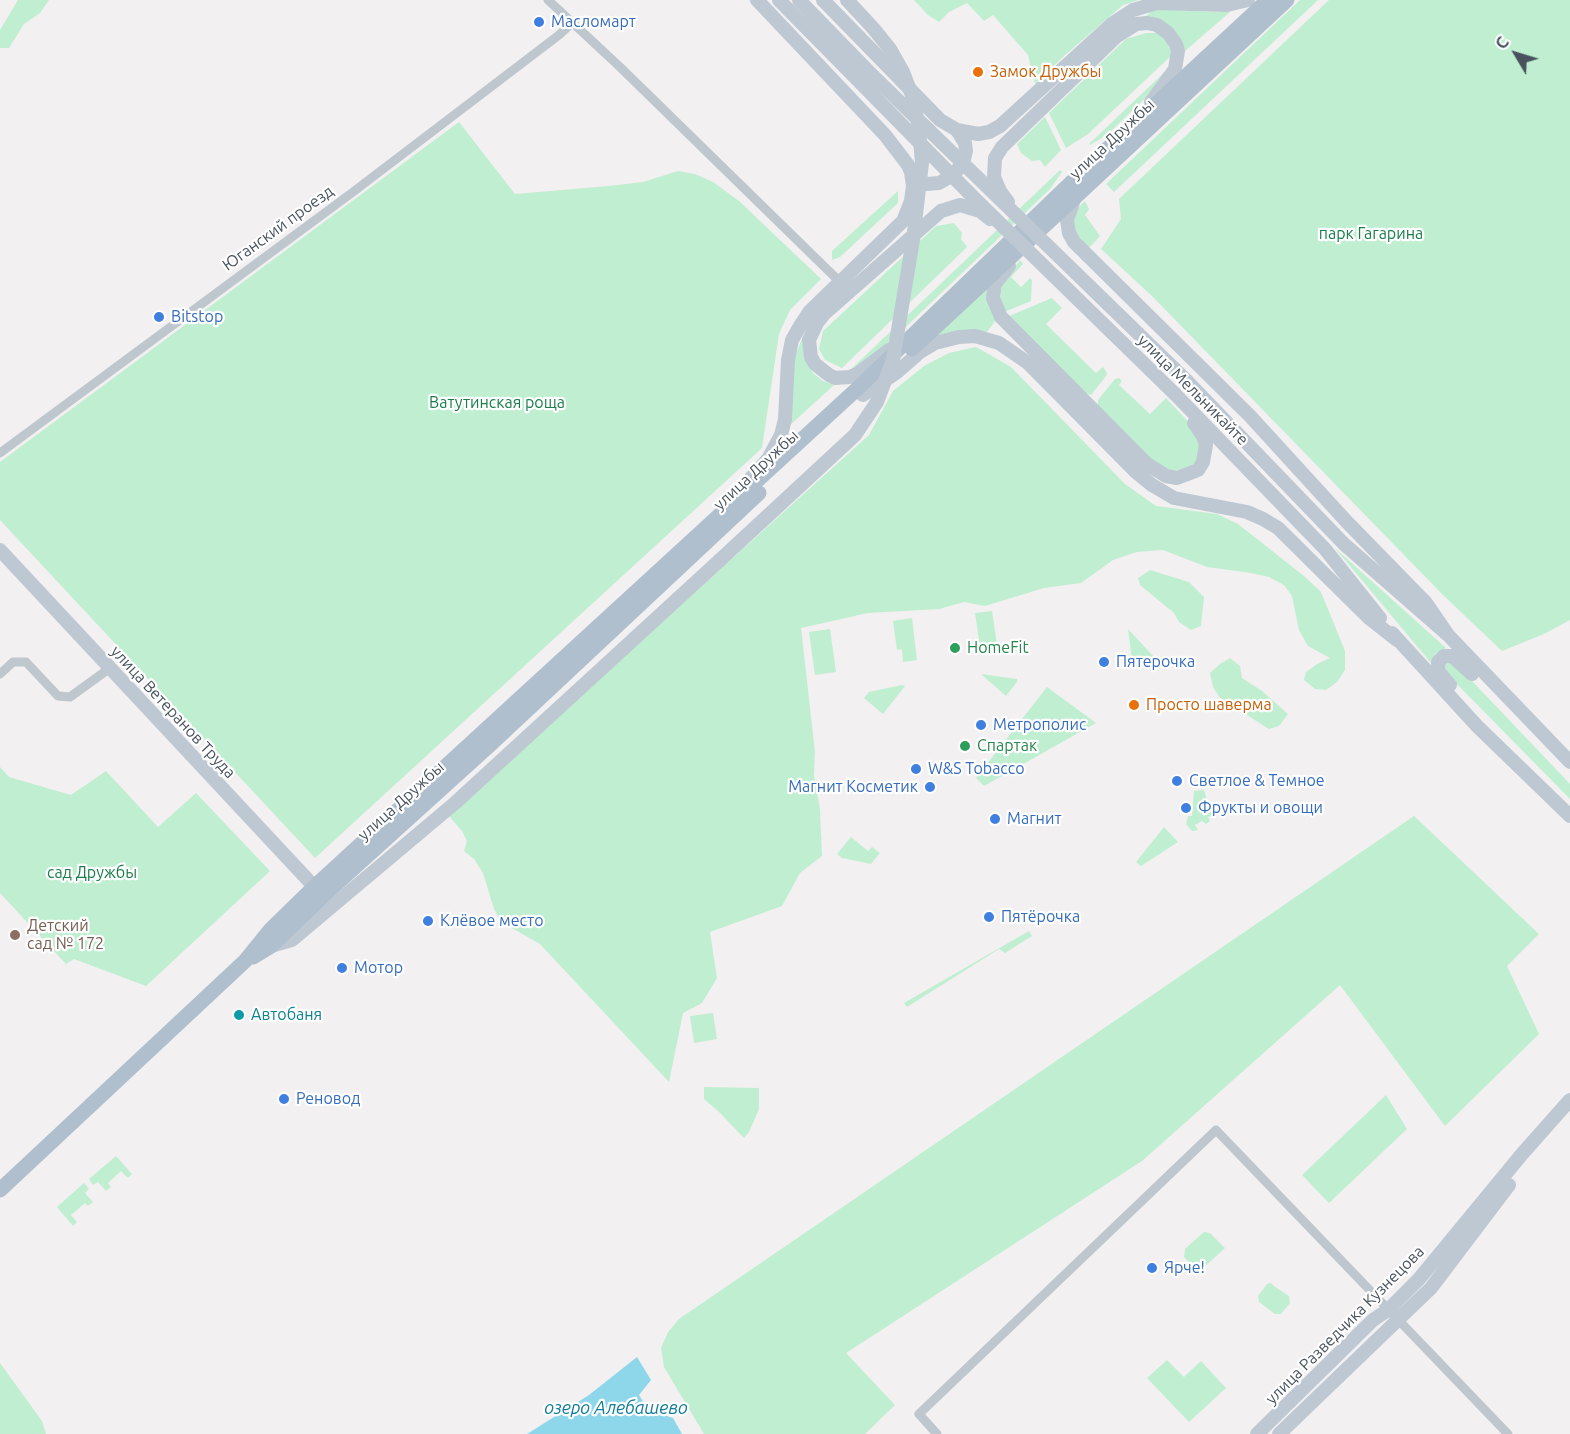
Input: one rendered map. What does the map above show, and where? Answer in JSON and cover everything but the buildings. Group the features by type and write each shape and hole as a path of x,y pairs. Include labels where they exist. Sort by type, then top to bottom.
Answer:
{"main road":[{"path":"757,0 885,135 920,181 927,184 939,183 955,174 966,151 965,143 957,130"},
{"name":"улица Мельникайте","path":"779,0 1005,229 1175,394 1324,549 1397,640 1478,726 1570,816"},
{"name":"улица Мельникайте","path":"799,0 868,71 957,154 1017,216 1187,381 1344,544 1448,635 1570,762"},
{"path":"823,0 940,120 957,130 978,134 1000,126 1113,23 1133,10 1157,3 1227,5 1248,0"},
{"path":"324,896 455,803 855,435 877,402 898,338 922,164 913,98 903,72 890,49 848,0"},
{"name":"улица Дружбы","path":"245,961 271,946 720,514 857,389 1133,125 1268,0"},
{"name":"улица Дружбы","path":"0,1190 245,961 271,929 324,896 491,744 1287,0"},
{"path":"1017,216 1000,191 994,177 996,158 1002,147 1128,28 1147,23 1157,25 1168,33 1176,44 1177,63 1171,78 1133,125"},
{"path":"720,514 734,495 758,471 775,447 785,419 788,360 792,340 810,311 903,221 911,201 913,186 911,172"},
{"path":"1075,198 1066,220 1074,242 1250,416 1346,521 1426,603 1448,635"},
{"path":"920,328 850,377 836,378 822,371 811,357 809,340 824,314 931,219 952,206 960,204 980,211 1005,229"},
{"path":"1027,241 1019,255 995,284 993,298 1001,317 1147,464 1166,476 1177,478 1185,477 1198,470 1203,462 1206,445 1198,426 1184,411 1175,394"},
{"path":"863,395 935,343 975,336 999,343 1028,363 1136,472 1152,485 1174,498 1247,512 1278,528 1369,618 1397,640"},
{"name":"улица Ветеранов Труда","path":"0,550 324,896"},
{"path":"1510,757 1491,729 1438,671 1438,662 1444,656 1452,656 1494,693 1512,702"},
{"name":"улица Разведчика Кузнецова","path":"1257,1434 1373,1320 1388,1310 1419,1280 1522,1154 1570,1100"},
{"name":"улица Разведчика Кузнецова","path":"1279,1434 1431,1288 1527,1162 1570,1114"}],"street":[{"path":"548,0 620,67 840,282"},
{"name":"Юганский проезд","path":"0,453 353,192 572,23"},
{"path":"0,674 13,662 26,662 58,696 70,697 110,668"},
{"path":"937,1434 919,1414 1216,1130 1508,1434"}],"green space":[{"path":"18,0 49,0 40,13 24,24 9,48 0,48 0,30"},
{"path":"914,0 1138,0 1123,5 1035,84 1028,55 993,15 984,21 967,3 949,12 939,22 928,15"},
{"path":"1300,0 1318,0 1114,192 1106,184"},
{"name":"парк Гагарина","path":"1329,0 1570,0 1570,620 1544,634 1502,651 1443,595 1152,296 1101,249 1121,219 1119,199"},
{"path":"1154,9 1230,12 1185,51 1181,40 1145,17"},
{"path":"1146,33 1158,33 1168,42 1172,55 1088,134 1066,148 1049,113 1126,39"},
{"path":"1172,65 1163,81 1107,135 1089,144"},
{"path":"1045,117 1061,150 1045,167 1040,160 1032,161 1021,153 1017,144"},
{"name":"Ватутинская роща","path":"459,122 515,194 643,182 678,171 695,174 713,182 739,201 821,279 790,310 779,334 762,448 315,858 0,520 0,462"},
{"path":"1060,170 1062,172 1050,189 867,364 847,373"},
{"path":"898,191 898,203 840,257 832,260 832,251"},
{"path":"1085,201 1089,209 1085,215 1100,236 1089,248 1075,233 1074,218 1077,209"},
{"path":"954,223 962,233 961,239 967,247 842,368 825,360 819,349 823,331 936,226"},
{"path":"1020,260 1023,264 1011,277 1021,287 1030,278 1032,280 1031,301 1004,312 1000,300 1002,285"},
{"path":"991,283 990,305 996,320 986,333 931,341"},
{"path":"1052,298 1062,308 1046,324 1096,373 1103,367 1107,373 1091,395 1083,392 1007,317"},
{"path":"803,336 807,362 813,373 823,381 834,385 788,427 793,361"},
{"path":"976,347 1011,367 1125,484 1156,506 1217,514 1238,524 1304,576 1321,592 1345,651 1345,670 1337,682 1326,690 1315,689 1304,680 1306,672 1330,658 1308,646 1299,630 1292,596 1284,585 1269,577 1207,567 1163,550 1137,552 1113,560 1081,583 1044,588 985,606 964,602 939,609 868,613 801,628 815,752 814,775 820,809 822,856 800,873 782,906 710,932 717,978 702,1003 683,1013 669,1082 540,944 499,918 483,873 474,859 464,851 467,841 462,831 448,815 869,435 893,391 924,366 949,353"},
{"path":"1119,378 1122,381 1119,385 1150,414 1166,398 1196,430 1201,440 1198,460 1190,467 1174,471 1159,466 1098,407 1098,400 1115,379"},
{"path":"1335,548 1446,648 1436,653 1431,663"},
{"path":"1150,570 1189,582 1204,597 1201,626 1191,630 1179,622 1174,613 1140,585 1138,578"},
{"path":"992,611 998,651 981,654 975,613"},
{"path":"912,618 917,660 903,662 902,649 897,650 893,621"},
{"path":"830,629 836,672 815,675 809,632"},
{"path":"1128,629 1154,657 1155,665 1133,667"},
{"path":"1230,658 1240,666 1242,678 1262,691 1288,714 1279,726 1269,729 1220,698 1213,687 1210,673"},
{"path":"1446,662 1454,662 1570,784 1570,799 1446,673 1444,665"},
{"path":"981,674 1017,679 1017,682 1006,696"},
{"path":"905,686 883,714 864,698 869,692"},
{"path":"1047,687 1096,723 984,786 976,778"},
{"name":"сад Дружбы","path":"0,767 9,777 71,795 106,771 158,827 196,793 270,871 146,986 74,959 66,964 0,893"},
{"path":"1204,790 1213,810 1221,805 1224,810 1212,818 1208,817 1210,821 1206,824 1202,821 1195,825 1198,830 1192,831 1186,824 1188,816 1192,816 1194,791"},
{"path":"1414,816 1539,934 1507,966 1539,1034 1445,1126 1340,985 1142,1161 846,1353 895,1405 865,1434 704,1434 664,1367 661,1348 668,1332 679,1319"},
{"path":"1164,827 1178,842 1141,866 1136,862"},
{"path":"851,837 868,851 872,847 880,853 871,864 842,858 837,854"},
{"path":"1029,931 1032,936 1005,953 999,949 907,1007 904,1003"},
{"path":"713,1013 717,1039 694,1043 690,1016"},
{"path":"704,1087 759,1088 759,1109 744,1138 704,1099"},
{"path":"1386,1095 1407,1129 1329,1203 1302,1175"},
{"path":"116,1156 132,1174 128,1178 121,1171 108,1183 111,1187 106,1191 98,1182 93,1185 89,1179"},
{"path":"84,1183 89,1189 85,1193 93,1202 88,1206 85,1203 71,1215 77,1222 73,1226 57,1207"},
{"path":"1204,1232 1210,1233 1225,1248 1199,1272 1184,1257 1185,1249"},
{"path":"1271,1283 1289,1296 1290,1303 1281,1314 1275,1314 1259,1302 1258,1296 1267,1284"},
{"path":"1167,1360 1184,1377 1201,1361 1226,1388 1189,1422 1147,1378"},
{"path":"0,1363 42,1421 46,1434 0,1434"}],"water":[{"name":"озеро Алебашево","path":"637,1357 651,1380 639,1395 648,1410 673,1418 682,1434 527,1434 589,1395"}],"place":[{"name":"Масломарт","path":"539,22"},
{"name":"Замок Дружбы","path":"978,72"},
{"name":"Bitstop","path":"159,317"},
{"name":"HomeFit","path":"955,648"},
{"name":"Пятерочка","path":"1104,662"},
{"name":"Просто шаверма","path":"1134,705"},
{"name":"Метрополис","path":"981,725"},
{"name":"Спартак","path":"965,746"},
{"name":"W&S Tobacco","path":"916,769"},
{"name":"Светлое & Темное","path":"1177,781"},
{"name":"Магнит Косметик","path":"930,787"},
{"name":"Фрукты и овощи","path":"1186,808"},
{"name":"Магнит","path":"995,819"},
{"name":"Пятёрочка","path":"989,917"},
{"name":"Клёвое место","path":"428,921"},
{"name":"Детский сад № 172","path":"15,935"},
{"name":"Мотор","path":"342,968"},
{"name":"Автобаня","path":"239,1015"},
{"name":"Реновод","path":"284,1099"},
{"name":"Ярче!","path":"1152,1268"}]}
